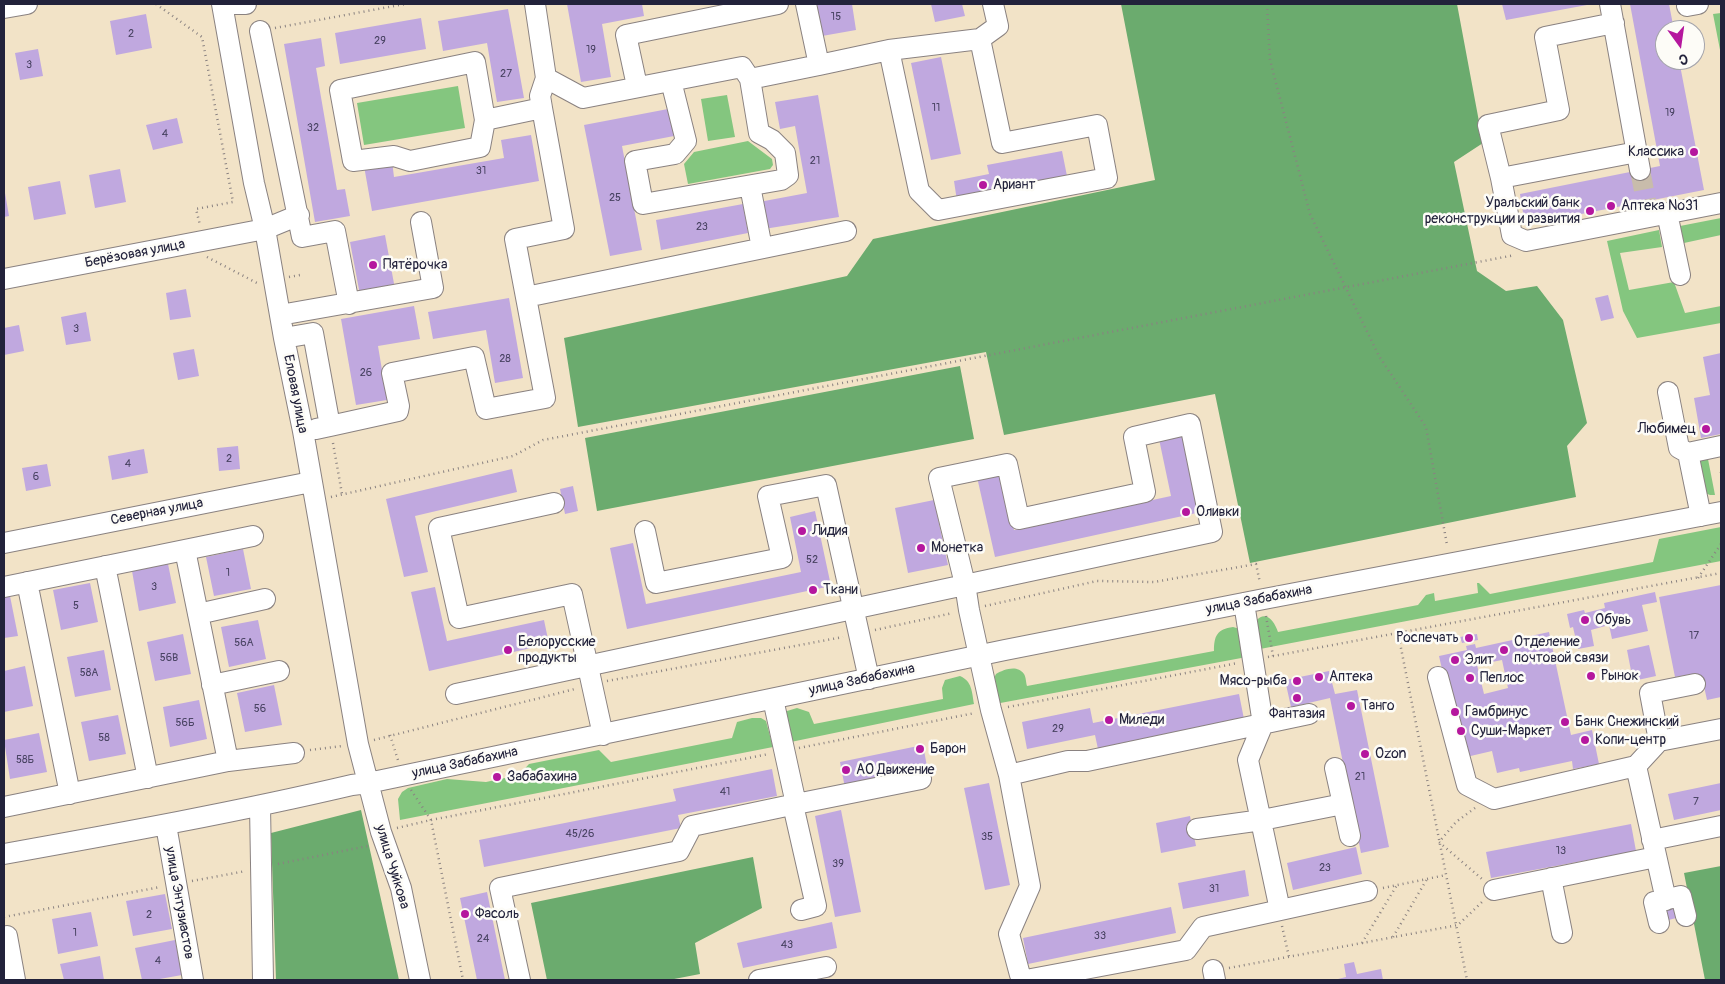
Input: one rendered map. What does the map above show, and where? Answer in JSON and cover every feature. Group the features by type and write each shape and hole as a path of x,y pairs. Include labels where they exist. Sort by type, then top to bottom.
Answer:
{"street":[{"path":"223,4 246,4"},
{"name":"Еловая улица","path":"223,4 254,183 265,229 303,431 358,744 368,783"},
{"path":"303,431 398,411 399,406 392,374 474,358 486,409 546,398 515,239 564,229 540,96 546,78 535,4"},
{"path":"637,86 626,35 778,4"},
{"path":"806,4 819,65"},
{"path":"750,79 889,50 980,39 998,26 993,4"},
{"path":"1501,178 1639,161 1612,13 1545,37 1559,110 1488,125 1512,234 1526,242 1654,211 1721,203"},
{"path":"260,31 302,237 335,231 349,304"},
{"path":"889,50 919,191 938,210 1107,178 1097,125 1002,143 980,39"},
{"path":"475,62 485,120 480,147 410,161 394,156 353,161 340,90 475,62"},
{"path":"546,78 583,98 742,67 750,79 759,133 772,140 785,153 788,175 781,180 643,204 635,161 675,154 686,141 671,81"},
{"path":"485,120 542,108"},
{"path":"750,186 762,248"},
{"path":"1654,211 1680,275"},
{"name":"Берёзовая улица","path":"4,279 265,229 299,215"},
{"path":"280,315 433,288 421,222"},
{"path":"526,297 846,231"},
{"path":"284,338 313,333 330,426"},
{"path":"1668,392 1679,448 1688,453 1721,446"},
{"path":"456,694 853,608 965,584 1212,532 1190,424 1134,436 1145,492 1019,519 1006,464 939,478 965,584 991,710 1009,775 1030,886 1008,934 1020,975 1026,980 1186,950 1203,927 1367,891"},
{"path":"1688,453 1701,516"},
{"path":"645,531 656,583 782,558 768,496 826,484 869,679"},
{"name":"Северная улица","path":"4,543 313,491"},
{"path":"554,503 439,528 460,618 572,594 603,734"},
{"name":"улица Забабахина","path":"4,854 260,806 352,785 1244,603 1721,512"},
{"path":"4,587 253,536"},
{"path":"185,550 228,761"},
{"path":"105,566 148,778"},
{"path":"27,582 70,794"},
{"path":"198,614 265,599"},
{"path":"1244,603 1263,724 1248,760 1262,820 1279,910"},
{"path":"212,685 279,671"},
{"path":"1438,677 1467,784 1494,800 1636,766 1659,742 1721,729"},
{"path":"1659,742 1650,693 1695,684"},
{"path":"773,699 816,906 800,910"},
{"path":"1009,775 1068,761 1087,761 1309,714"},
{"path":"4,807 228,761 294,753"},
{"path":"1636,766 1666,900"},
{"path":"1335,768 1350,836"},
{"path":"520,980 500,888 679,851 692,826 921,779"},
{"name":"улица Чуйкова","path":"368,783 401,888 420,980"},
{"path":"1197,829 1262,820 1343,804"},
{"path":"260,806 263,980"},
{"name":"улица Энтузиастов","path":"166,825 193,980"},
{"path":"1494,890 1551,878 1721,826"},
{"path":"1551,878 1562,933"},
{"path":"1658,923 1654,902 1681,896 1686,916"},
{"path":"5,927 15,980"},
{"path":"759,980 826,967"}],"path":[{"path":"156,4 202,37 227,34"},
{"path":"260,31 405,4"},
{"path":"1267,4 1270,60 1310,214 1379,356 1426,427 1447,545"},
{"path":"202,37 233,202 196,208 208,259 258,284 300,275"},
{"path":"313,491 342,494 513,456 543,440 1518,255"},
{"path":"330,426 342,494"},
{"path":"1698,578 1721,544"},
{"path":"5,927 176,884 377,844 382,832 431,820 991,710 1721,573"},
{"path":"1398,633 1467,980"},
{"path":"390,735 402,776 431,820 463,980"},
{"path":"294,753 358,744"},
{"path":"1439,842 1456,822 1472,809 1494,800"},
{"path":"1214,975 1456,925 1494,890 1439,842"},
{"path":"1367,891 1446,875"},
{"path":"1393,937 1427,879"},
{"path":"1362,943 1397,885"},
{"path":"1279,910 1289,958"}],"green space":[{"path":"1121,4 1457,4 1483,143 1454,162 1477,271 1506,291 1537,286 1563,320 1587,423 1567,446 1576,497 1250,563 1215,394 1004,435 986,352 578,427 564,338 847,276 873,239 1155,180"},
{"path":"1721,13 1721,55 1713,14"},
{"path":"458,86 465,128 364,145 357,103"},
{"path":"727,95 735,137 708,141 701,99"},
{"path":"748,141 772,159 773,165 770,169 688,184 684,164 694,152"},
{"path":"1721,218 1721,235 1684,243 1680,226"},
{"path":"1659,230 1662,247 1620,253 1629,290 1674,282 1685,313 1721,306 1721,323 1637,338 1623,311 1607,241"},
{"path":"960,366 974,439 597,511 585,438"},
{"path":"1707,454 1715,495 1700,491 1694,462"},
{"path":"1721,527 1721,561 1260,649 1255,622 1259,618 1269,618 1278,632 1418,605 1426,595 1434,593 1435,601 1478,593 1477,583 1490,594 1653,562 1659,539"},
{"path":"1233,627 1240,629 1252,656 995,704 993,680 996,674 1006,670 1018,669 1021,671 1025,675 1027,686 1214,651 1218,634 1223,629"},
{"path":"960,676 969,684 974,704 786,743 782,718 787,711 797,708 809,712 814,724 943,699 942,688 945,680"},
{"path":"761,718 766,721 773,747 400,820 398,799 402,792 408,788 447,779 486,782 519,775 529,764 599,750 611,762 732,738 737,722"},
{"path":"361,810 399,980 276,980 271,833"},
{"path":"753,857 762,908 695,943 700,974 669,980 547,980 531,903"},
{"path":"1721,866 1721,980 1705,980 1684,873"}],"building":[{"path":"567,4 642,4 644,16 602,24 611,77 581,82"},
{"path":"817,4 852,4 856,30 822,36"},
{"path":"931,4 962,4 965,16 935,22"},
{"path":"1502,4 1587,4 1587,5 1506,20"},
{"path":"1630,4 1669,4 1672,20 1655,20 1655,70 1681,70 1704,190 1525,225 1520,194 1660,166"},
{"path":"508,9 524,98 497,102 487,43 443,51 438,21"},
{"path":"146,14 152,48 116,55 110,21"},
{"path":"421,18 426,49 340,64 335,33"},
{"path":"321,38 325,66 316,68 337,190 345,189 350,216 315,222 284,44"},
{"path":"38,49 43,76 20,80 15,53"},
{"path":"941,57 961,154 931,160 911,63"},
{"path":"818,95 839,217 764,229 759,202 807,193 795,126 780,129 775,102"},
{"path":"668,109 674,136 622,146 642,250 610,256 584,125"},
{"path":"177,118 183,143 153,150 146,125"},
{"path":"531,135 539,181 372,211 364,166 392,161 394,177 504,158 501,140"},
{"path":"1062,151 1068,181 957,201 954,181 989,174 987,165"},
{"path":"120,169 126,202 95,208 89,175"},
{"path":"60,181 66,214 34,220 28,187"},
{"path":"4,194 9,216 4,217"},
{"path":"743,204 748,233 661,250 656,220"},
{"name":"Пятёрочка","path":"385,235 395,289 360,295 350,242"},
{"path":"186,289 191,317 170,320 166,293"},
{"path":"1608,295 1614,318 1601,321 1595,298"},
{"path":"509,298 523,378 495,383 486,330 433,339 428,312"},
{"path":"414,306 420,339 378,346 387,400 356,405 341,319"},
{"path":"86,312 91,341 66,345 61,317"},
{"path":"19,325 24,351 4,355 4,328"},
{"path":"194,349 199,376 178,380 173,353"},
{"path":"1721,353 1721,434 1701,438 1694,398 1710,395 1703,357"},
{"path":"1184,434 1201,512 995,557 977,477 1002,472 1014,530 1171,496 1159,439"},
{"path":"238,446 240,469 219,471 217,448"},
{"path":"144,449 148,473 112,480 108,456"},
{"path":"47,464 51,486 26,491 22,468"},
{"path":"512,469 517,492 415,516 428,572 404,577 386,499"},
{"path":"573,486 578,511 565,514 560,489"},
{"path":"934,500 948,565 908,573 895,508"},
{"path":"815,511 831,586 627,629 610,548 633,543 646,604 801,572 790,517"},
{"path":"243,549 251,589 214,596 206,557"},
{"path":"168,564 176,603 139,611 132,571"},
{"path":"90,583 98,622 61,630 53,590"},
{"path":"1721,585 1721,697 1707,700 1703,682 1692,674 1675,677 1659,597"},
{"path":"435,587 447,641 544,620 549,644 429,671 411,592"},
{"path":"1655,592 1657,602 1642,605 1648,631 1612,639 1609,625 1591,630 1594,646 1578,649 1573,627 1570,628 1567,614 1584,610 1585,613 1605,608 1604,603"},
{"path":"10,596 18,636 4,638 4,597"},
{"path":"258,620 266,659 229,667 221,627"},
{"path":"1549,632 1571,735 1592,730 1599,764 1573,769 1572,761 1520,772 1519,768 1497,773 1492,751 1462,758 1439,656 1467,650 1466,646 1475,644 1476,648","holes":["1502,660 1508,688 1484,694 1477,665"]},
{"path":"183,634 191,674 155,681 147,642"},
{"name":"Роспечать","path":"1477,634 1478,640 1462,643 1460,637"},
{"path":"1649,645 1656,676 1633,681 1627,650"},
{"path":"104,650 111,690 75,697 67,657"},
{"path":"25,666 33,706 4,712 4,671"},
{"path":"1329,671 1335,694 1357,690 1389,847 1361,853 1330,698 1291,707 1285,680"},
{"path":"274,685 282,725 245,732 237,693"},
{"path":"1239,694 1244,719 1098,749 1095,735 1027,749 1022,722 1090,708 1093,723"},
{"path":"199,700 207,739 170,747 163,707"},
{"path":"118,715 126,754 89,761 81,722"},
{"path":"39,733 47,772 10,779 4,740"},
{"path":"923,745 928,772 845,788 840,762"},
{"path":"772,769 777,796 678,815 681,828 484,867 479,840 676,801 673,789"},
{"path":"989,783 1010,885 985,890 964,788"},
{"path":"1721,783 1721,810 1674,820 1668,794"},
{"path":"841,810 861,912 835,917 815,816"},
{"path":"1190,816 1196,846 1161,853 1156,823"},
{"path":"1631,824 1636,851 1491,878 1486,852"},
{"path":"1356,847 1362,874 1293,890 1287,863"},
{"path":"1245,870 1249,896 1183,909 1178,883"},
{"path":"487,892 505,980 477,980 460,898"},
{"path":"165,894 172,929 133,936 126,901"},
{"path":"1673,902 1676,918 1665,921 1662,904"},
{"path":"1171,907 1176,933 1028,964 1023,938"},
{"path":"91,912 98,946 58,954 52,919"},
{"path":"832,922 837,948 743,968 737,943"},
{"path":"175,940 182,975 142,980 135,948"},
{"path":"100,956 104,980 64,980 60,964"},
{"path":"1354,962 1357,974 1381,969 1383,980 1334,980 1346,977 1344,964"}],"tunnel":[{"path":"1640,170 1646,201"}],"place":[{"name":"Классика","path":"1694,152"},
{"name":"Ариант","path":"983,185"},
{"name":"Аптека №31","path":"1611,206"},
{"name":"Уральский банк реконструкции и развития","path":"1590,211"},
{"name":"Пятёрочка","path":"373,265"},
{"name":"Любимец","path":"1706,429"},
{"name":"Оливки","path":"1186,512"},
{"name":"Лидия","path":"802,531"},
{"name":"Монетка","path":"921,548"},
{"name":"Ткани","path":"813,590"},
{"name":"Обувь","path":"1585,620"},
{"name":"Роспечать","path":"1469,638"},
{"name":"Белорусские продукты","path":"508,650"},
{"name":"Отделение почтовой связи","path":"1504,650"},
{"name":"Элит","path":"1455,660"},
{"name":"Рынок","path":"1591,676"},
{"name":"Аптека","path":"1319,677"},
{"name":"Пеплос","path":"1470,678"},
{"name":"Мясо-рыба","path":"1297,681"},
{"name":"Фантазия","path":"1297,698"},
{"name":"Танго","path":"1351,706"},
{"name":"Гамбринус","path":"1455,712"},
{"name":"Миледи","path":"1109,720"},
{"name":"Банк Снежинский","path":"1565,722"},
{"name":"Суши-Маркет","path":"1461,731"},
{"name":"Копи-центр","path":"1585,740"},
{"name":"Барон","path":"920,749"},
{"name":"Ozon","path":"1365,754"},
{"name":"АО Движение","path":"846,770"},
{"name":"Забабахина","path":"497,777"},
{"name":"Фасоль","path":"465,914"}]}
